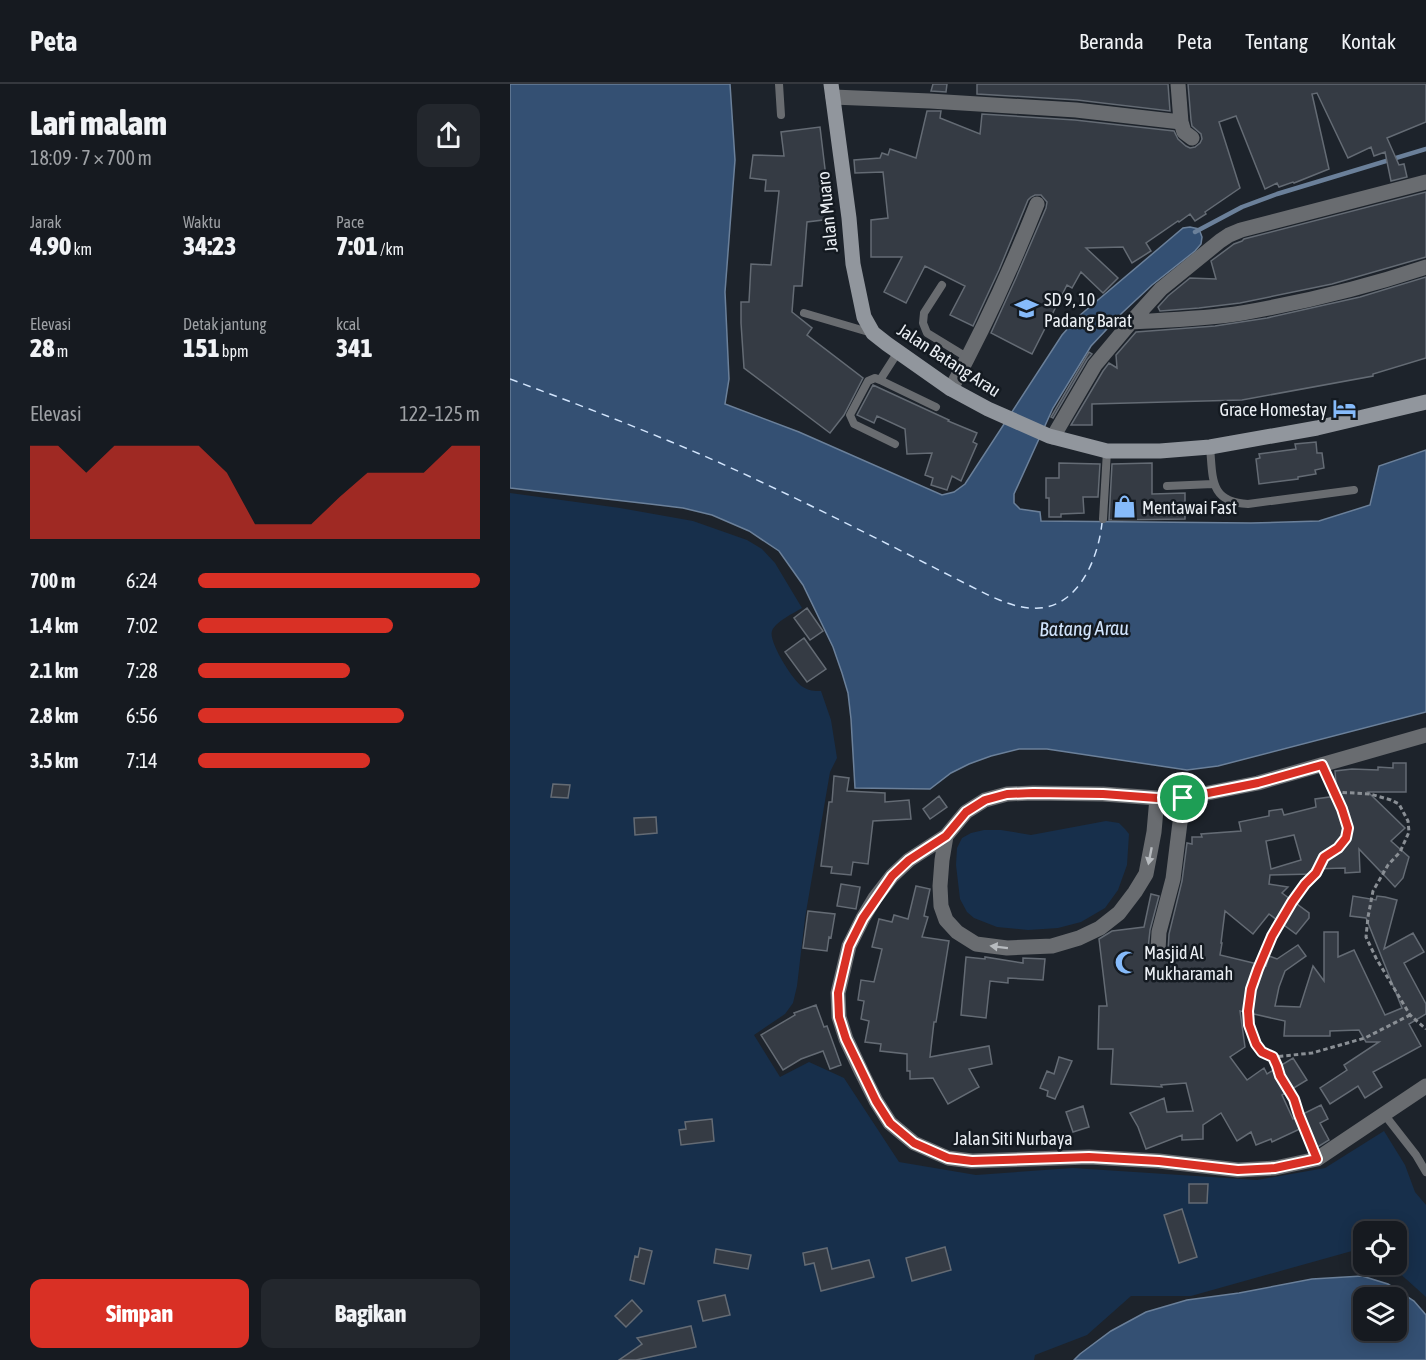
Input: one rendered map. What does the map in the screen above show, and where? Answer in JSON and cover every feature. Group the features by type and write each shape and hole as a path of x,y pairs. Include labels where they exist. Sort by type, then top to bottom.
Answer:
{"main road":[{"name":"Jalan Muaro","path":"832,90 849,218 852,264 864,317 873,333"},
{"name":"Jalan Batang Arau","path":"873,333 951,388 988,410 1051,437 1107,451 1160,451 1210,447 1317,428 1426,402"}],"street":[{"path":"1178,84 1181,122 1184,132 1192,138"},
{"path":"832,90 930,100 1076,110 1181,122"},
{"path":"1051,437 1095,365 1131,322 1161,289 1220,241 1229,235 1263,224 1426,182"},
{"path":"951,388 968,358 1019,249 1037,204"},
{"path":"1131,322 1240,313 1374,284 1426,267"},
{"path":"1157,798 1154,832 1146,874 1136,892 1119,913 1100,928 1079,938 1052,946 1007,948 976,944 957,932 946,920 941,906 942,861 946,836 966,812 985,800 1007,794 1103,794 1183,798 1258,783 1419,737 1426,746"},
{"path":"1158,950 1159,932 1173,879 1183,798"},
{"name":"Jalan Siti Nurbaya","path":"946,836 909,860 892,876 875,898 849,946 838,993 839,1017 846,1039 872,1091 890,1123 914,1143 948,1158 972,1161 1089,1157 1159,1161 1238,1170 1275,1168 1317,1159 1426,1086"}],"lane":[{"path":"779,84 781,115"},
{"path":"942,285 924,313 923,323 927,333 968,358"},
{"path":"804,313 873,333"},
{"path":"880,380 898,352"},
{"path":"895,444 854,424 850,416 868,381 874,378 880,380 936,407"},
{"path":"1210,447 1213,484 1225,497 1236,503 1248,504 1354,490"},
{"path":"1103,519 1107,451"},
{"path":"1167,486 1213,484"},
{"path":"1384,1114 1416,1155 1426,1172"},
{"path":"1416,1155 1426,1158"}],"path":[{"path":"1322,765 1348,828 1346,838 1338,848 1324,857 1316,873 1292,902 1272,936 1251,989 1249,1025 1256,1044 1262,1052 1273,1057 1312,1053 1365,1038 1410,1015"},
{"path":"1335,792 1370,794 1391,800 1399,804 1408,821 1409,832 1400,852 1388,865 1373,891 1366,937 1410,1015 1426,1029"},
{"path":"1273,1057 1280,1076 1294,1099 1317,1159"}],"shaded area":[{"path":"510,493 620,508 693,521 747,540 762,549 775,563 802,608 777,624 772,631 772,636 782,660 793,677 807,689 821,691 831,720 837,758 830,772 793,1003 785,1014 754,1035 780,1077 809,1062 844,1078 899,1162 976,1175 1073,1168 1257,1180 1325,1168 1384,1131 1405,1165 1415,1192 1426,1205 1426,1297 1402,1275 1407,1275 1407,1221 1353,1221 1353,1251 1191,1296 1131,1296 1087,1335 1035,1355 1034,1360 510,1360"},
{"path":"1106,821 1119,823 1129,834 1127,865 1118,890 1105,908 1081,922 1058,928 1028,930 997,927 974,918 967,912 960,899 956,865 957,848 962,838 984,830 1031,835"}],"water":[{"name":"Batang Arau","path":"510,84 730,84 735,160 725,292 729,379 725,404 799,432 942,495 954,492 965,484 1062,335 1079,316 1183,228 1199,229 1202,237 1201,244 1195,251 1152,285 1091,346 1053,408 1014,494 1014,503 1020,509 1040,512 1041,521 1251,523 1319,521 1370,505 1379,466 1426,450 1426,712 1218,766 1187,770 1047,749 1019,749 969,764 951,773 930,789 855,788 851,719 848,693 842,673 833,647 803,585 779,551 749,531 712,515 683,508 510,488"},
{"path":"1362,1276 1388,1284 1393,1287 1353,1287 1353,1341 1407,1341 1407,1296 1426,1315 1426,1360 1074,1360 1111,1331 1146,1312 1187,1300 1312,1279"}],"building":[{"path":"933,84 947,84 946,92 931,91"},
{"path":"977,84 1168,84 1170,111 1077,100 977,94"},
{"path":"1188,84 1426,84 1426,122 1387,138 1399,165 1404,164 1407,177 1391,181 1385,152 1374,156 1371,147 1348,158 1317,93 1312,94 1329,169 1294,183 1279,187 1277,183 1265,189 1236,116 1219,122 1240,188 1195,221 1190,214 1146,243 1151,251 1132,263 1123,247 1086,248 1118,278 1103,293 1081,272 1072,288 1067,285 1032,354 991,333 1046,208 1047,202 1041,195 1035,195 1028,200 973,326 950,315 965,286 925,266 906,303 884,292 902,257 871,257 871,220 888,218 883,172 855,173 854,160 880,158 882,153 888,155 890,149 916,158 927,111 941,111 940,118 980,134 982,114 1075,120 1174,131 1178,139 1186,146 1195,147 1202,139 1201,134 1192,126"},
{"path":"820,127 831,219 807,222 802,286 794,286 792,312 812,328 807,335 863,378 844,415 830,433 744,368 741,323 741,302 749,302 751,264 771,265 779,191 765,191 766,180 750,178 753,155 784,156 781,132"},
{"path":"1426,192 1426,257 1332,284 1240,303 1160,311 1158,307 1190,278 1216,279 1211,261 1244,239"},
{"path":"1426,277 1426,358 1373,374 1373,376 1242,400 1092,404 1092,425 1071,425 1109,363 1117,368 1116,355 1136,332 1215,326 1267,318 1360,297"},
{"path":"1089,352 1092,354 1053,418 1051,417"},
{"path":"873,385 977,433 973,442 977,444 961,481 952,476 947,490 931,485 933,478 925,475 932,453 907,454 905,429 877,416 874,423 857,415"},
{"path":"1316,442 1317,453 1322,453 1324,468 1315,470 1316,474 1298,477 1298,479 1259,484 1256,459 1260,458 1259,454 1296,449 1295,444"},
{"path":"1059,463 1100,464 1098,497 1083,497 1084,513 1049,517 1046,478 1059,478"},
{"path":"1152,463 1152,494 1185,493 1185,519 1109,520 1112,464"},
{"path":"807,608 823,631 810,640 794,618"},
{"path":"804,638 826,669 807,682 785,652"},
{"path":"1393,763 1406,763 1406,792 1368,792 1405,828 1391,841 1409,857 1403,878 1395,887 1383,871 1381,872 1359,849 1360,872 1345,873 1345,868 1312,869 1313,874 1270,875 1269,884 1288,887 1282,893 1309,913 1309,918 1296,934 1269,914 1253,934 1225,911 1220,955 1266,966 1269,956 1277,959 1298,945 1306,956 1285,971 1275,1006 1300,1007 1313,966 1324,981 1324,932 1338,932 1338,957 1354,950 1385,1015 1402,1008 1366,918 1350,916 1353,896 1376,900 1377,896 1397,900 1384,949 1413,933 1424,952 1404,963 1426,1004 1426,1014 1409,1024 1421,1046 1373,1072 1382,1087 1365,1098 1358,1086 1330,1104 1320,1088 1347,1070 1344,1065 1379,1042 1366,1042 1359,1030 1330,1031 1330,1036 1284,1036 1285,1021 1240,1011 1245,1047 1230,1057 1247,1080 1264,1068 1267,1074 1293,1058 1307,1080 1282,1095 1293,1119 1321,1105 1328,1119 1320,1123 1329,1140 1316,1148 1304,1127 1272,1142 1271,1139 1256,1145 1251,1132 1237,1141 1221,1113 1203,1125 1203,1139 1182,1140 1182,1135 1146,1149 1130,1113 1164,1098 1167,1112 1193,1111 1186,1083 1161,1085 1162,1087 1111,1084 1113,1049 1098,1049 1099,1006 1107,1006 1099,939 1112,931 1144,927 1151,894 1159,896 1150,930 1148,949 1153,958 1158,960 1163,958 1168,951 1169,934 1182,881 1187,843 1192,844 1192,837 1202,837 1201,834 1241,831 1239,822 1269,816 1269,811 1282,809 1284,815 1316,807 1315,799 1337,796 1335,771 1393,768","holes":["1294,835 1301,860 1271,869 1266,841"]},
{"path":"834,776 849,778 847,791 885,793 885,802 909,800 911,819 873,821 868,864 853,862 851,875 831,873 832,867 821,866"},
{"path":"553,784 570,785 568,798 551,797"},
{"path":"939,796 947,807 930,819 923,809"},
{"path":"656,817 657,833 635,835 634,818"},
{"path":"841,884 860,887 856,909 837,906"},
{"path":"916,886 930,889 924,916 928,917 922,937 949,941 930,1057 989,1046 992,1064 969,1069 979,1087 948,1104 933,1078 910,1079 910,1071 907,1071 907,1054 880,1051 881,1044 865,1042 869,1021 861,1019 864,1001 858,1000 861,980 874,982 882,949 872,947 879,919 892,922 894,915 908,919"},
{"path":"808,911 835,914 827,951 803,948"},
{"path":"966,957 985,959 985,957 1023,963 1023,958 1045,959 1043,980 1008,978 1008,983 990,981 986,1018 961,1015"},
{"path":"816,1005 824,1027 827,1026 841,1065 830,1069 823,1051 801,1059 783,1070 761,1035 795,1015 794,1013"},
{"path":"1059,1057 1072,1061 1055,1099 1047,1096 1048,1091 1040,1088 1047,1071 1054,1074"},
{"path":"1083,1106 1089,1127 1073,1132 1066,1112"},
{"path":"712,1119 714,1141 681,1145 679,1130 686,1129 685,1122"},
{"path":"1189,1184 1208,1184 1207,1203 1189,1203"},
{"path":"1182,1209 1197,1257 1179,1263 1164,1215"},
{"path":"945,1247 951,1270 912,1281 906,1258"},
{"path":"640,1248 652,1251 644,1284 630,1280 635,1256 638,1257"},
{"path":"827,1248 832,1269 869,1260 874,1277 821,1291 814,1263 805,1265 803,1253"},
{"path":"716,1249 751,1255 748,1269 714,1263"},
{"path":"725,1295 730,1315 703,1321 698,1301"},
{"path":"632,1300 642,1311 626,1327 615,1316"},
{"path":"691,1326 696,1347 636,1360 619,1360 642,1344 637,1338"}],"waterway":[{"path":"1195,232 1242,207 1277,194 1426,149"}],"ferry route":[{"path":"510,379 718,462 822,511 992,597 1017,606 1048,607 1073,592 1090,567 1096,552 1102,523"}],"place":[{"name":"SD 9, 10 Padang Barat","path":"1026,309"},
{"name":"Grace Homestay","path":"1345,409"},
{"name":"Mentawai Fast","path":"1124,507"},
{"name":"Masjid Al Mukharamah","path":"1126,962"}],"route":[{"path":"1322,765 1342,809 1348,828 1346,838 1338,848 1324,857 1316,873 1292,902 1272,936 1251,989 1248,1011 1249,1025 1256,1044 1262,1052 1273,1057 1280,1076 1294,1099 1317,1159 1275,1168 1238,1170 1159,1161 1089,1157 972,1161 948,1158 914,1143 890,1123 876,1101 846,1039 839,1017 838,993 849,946 875,898 892,876 909,860 946,836 966,812 985,800 1007,794 1103,794 1183,798 1258,783 1322,765"}]}
